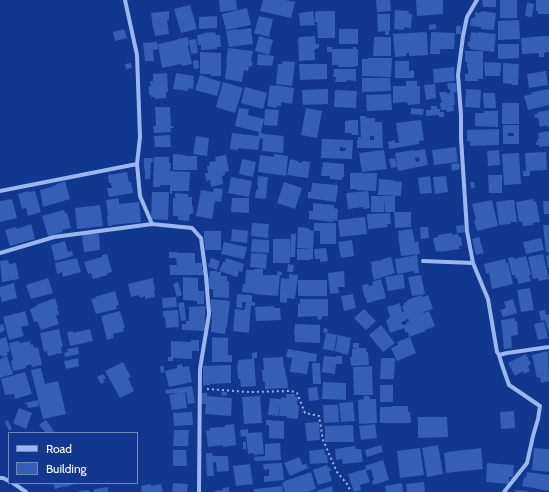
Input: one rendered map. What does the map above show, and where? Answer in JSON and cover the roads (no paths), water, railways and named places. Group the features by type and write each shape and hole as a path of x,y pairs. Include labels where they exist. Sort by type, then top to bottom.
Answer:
{"street":[{"path":"125,0 137,55 140,137 137,164 140,196 152,224"},
{"path":"477,0 467,16 458,75 467,231 473,263 488,299 497,352 509,386 518,390 540,406 527,463 504,492"},
{"path":"0,191 137,164"},
{"path":"0,253 54,237 152,224 192,228 201,238 209,314 200,369 199,492"},
{"path":"422,261 473,263"},
{"path":"499,355 507,352 549,347"},
{"path":"14,484 26,492"}]}
